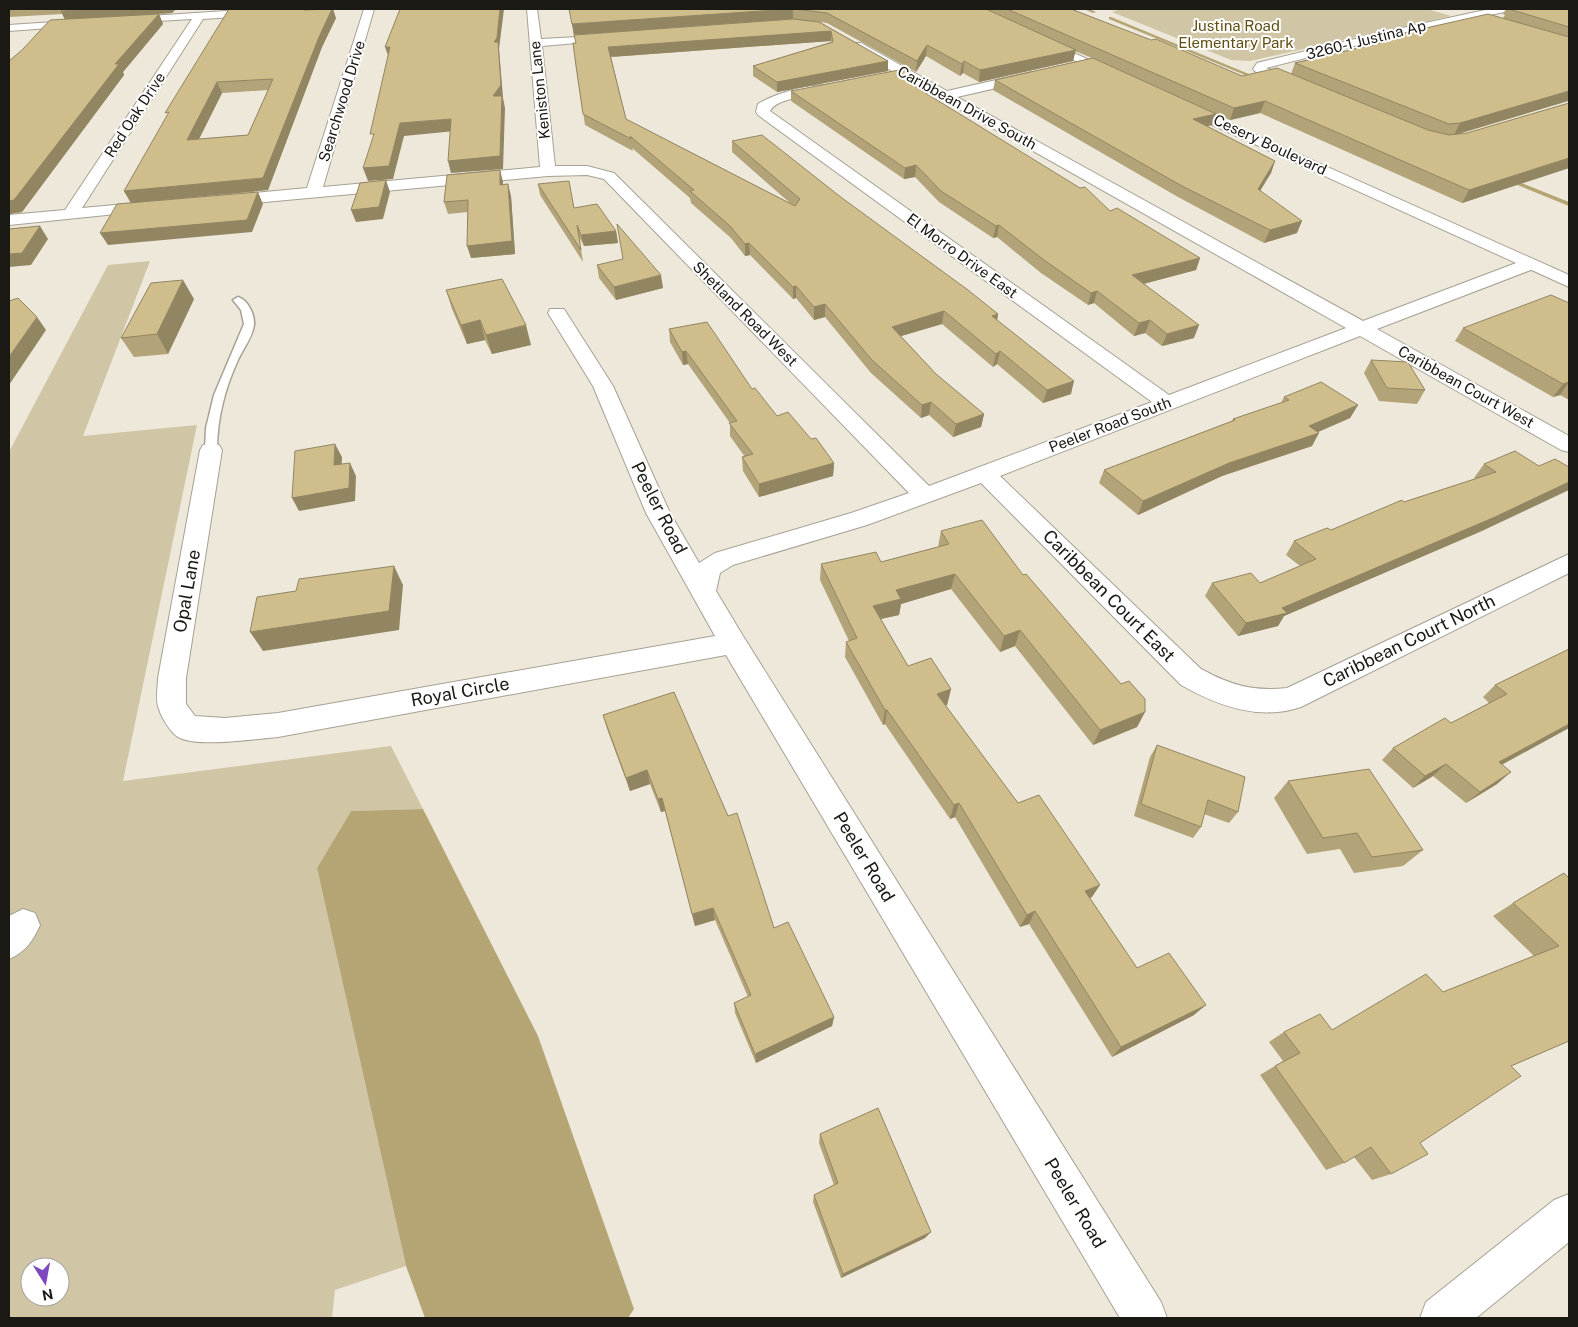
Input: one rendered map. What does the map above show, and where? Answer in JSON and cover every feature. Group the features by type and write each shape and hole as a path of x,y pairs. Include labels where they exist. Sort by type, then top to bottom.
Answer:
{"street":[{"path":"111,21 307,9"},
{"name":"Searchwood Drive","path":"314,192 369,9"},
{"name":"Keniston Lane","path":"532,9 548,171"},
{"path":"970,9 1126,80"},
{"path":"1449,9 1499,24"},
{"path":"1473,16 1504,9"},
{"name":"Red Oak Drive","path":"70,214 200,16"},
{"name":"3260-1 Justina Ap","path":"1309,91 1259,69 1261,66 1379,36 1473,16"},
{"path":"9,28 92,22"},
{"path":"9,40 23,27"},
{"path":"536,43 625,36"},
{"name":"Caribbean Drive South","path":"845,39 1362,329"},
{"path":"1070,68 1090,63"},
{"path":"886,77 905,74"},
{"path":"946,95 1042,74"},
{"name":"El Morro Drive East","path":"837,87 779,98 764,107 763,112 1166,403"},
{"name":"Cesery Boulevard","path":"1170,100 1569,282"},
{"name":"Shetland Road West","path":"207,202 578,169 594,171 609,176 924,496"},
{"path":"9,220 168,206"},
{"name":"Peeler Road South","path":"704,590 708,569 724,559 859,519 924,496 1530,264"},
{"name":"Peeler Road","path":"557,313 571,332 602,386 658,513 704,590 732,643 1145,1318"},
{"name":"Caribbean Court West","path":"1362,329 1569,445"},
{"name":"Opal Lane","path":"187,728 172,707 172,678 211,450"},
{"name":"Caribbean Court East","path":"984,473 1191,677 1216,691 1245,702"},
{"name":"Caribbean Court North","path":"1245,702 1269,703 1291,699 1569,563"},
{"name":"Royal Circle","path":"187,728 225,730 278,725 732,643"},
{"path":"1442,1318 1569,1215"}],"lane":[{"path":"211,450 211,432 230,363 249,324 248,311 238,300"}],"green space":[{"name":"Justina Road Elementary Park","path":"1121,9 1427,9 1451,16 1250,61 1231,60 1112,12"},
{"path":"150,261 83,436 197,425 123,781 391,746 423,809 351,811 317,868 406,1266 335,1290 332,1318 9,1318 9,452 108,265"}],"shaded area":[{"path":"423,809 538,1036 634,1309 628,1318 425,1318 406,1266 317,868 351,811"}],"building":[{"path":"63,9 93,9 61,11"},
{"path":"229,9 332,9 263,178 124,191 169,112 165,113","holes":["273,79 248,135 187,140 217,82"]},
{"path":"400,9 500,9 497,38 494,42 498,42 501,85 493,96 502,96 500,156 448,161 451,119 400,123 389,166 363,168 374,134 370,134 390,47 385,47"},
{"path":"569,9 790,9 572,24"},
{"path":"795,9 986,9 1076,50 980,70 964,61 962,64 927,45 917,61 827,13"},
{"path":"1007,9 1071,9 1151,40 1156,39 1242,76 1277,68 1428,130 1449,135 1467,133 1569,103 1569,158 1469,190 1265,101 1234,108"},
{"path":"1509,9 1569,9 1569,27"},
{"path":"159,14 115,64 119,64 14,200 9,201 9,61 50,20"},
{"path":"1488,14 1569,37 1569,91 1460,123 1449,124 1295,63 1384,42 1377,39"},
{"path":"793,19 819,22 888,61 777,82 753,66 833,42 831,31 608,47 626,119 795,206 800,199 732,141 762,135 842,198 968,290 998,314 992,316 1074,381 1047,390 1000,351 996,354 944,311 892,327 936,374 984,414 956,424 931,402 922,405 872,360 825,304 814,307 796,286 793,287 749,243 745,244 730,226 690,191 694,190 630,136 631,139 583,114 573,43 576,43 574,35"},
{"path":"1093,58 1216,114 1193,119 1275,161 1258,189 1302,221 1270,230 1182,186 995,80"},
{"path":"904,69 911,72 906,81 1080,188 1085,187 1110,211 1117,208 1200,258 1132,275 1199,325 1167,334 1150,320 1139,323 1097,291 1091,293 999,225 996,226 941,191 916,165 905,168 791,91"},
{"path":"500,170 500,185 508,184 512,241 467,246 468,200 444,202 447,175"},
{"path":"386,180 379,207 351,210 360,183"},
{"path":"569,181 574,208 597,204 616,231 581,235 577,225 581,250 538,184"},
{"path":"258,192 247,220 100,233 117,204"},
{"path":"617,224 661,275 614,287 597,265 623,259"},
{"path":"40,226 22,253 9,254 9,229"},
{"path":"502,279 526,325 486,335 480,320 461,325 446,290"},
{"path":"183,280 157,334 121,338 151,283"},
{"path":"1551,295 1569,303 1569,382 1563,384 1463,328"},
{"path":"18,298 37,317 9,357 9,301"},
{"path":"707,322 752,389 755,388 777,416 788,412 811,439 816,438 834,463 759,484 742,457 753,454 729,423 737,421 686,351 682,352 669,329"},
{"path":"1371,360 1408,362 1425,390 1387,388"},
{"path":"1321,382 1358,405 1309,426 1319,433 1229,463 1143,501 1104,470 1235,420 1233,419 1289,400 1284,397"},
{"path":"335,444 334,465 350,463 349,488 292,498 295,451"},
{"path":"1515,451 1539,466 1555,459 1569,467 1569,482 1495,517 1282,608 1287,613 1246,623 1212,583 1251,573 1260,583 1316,559 1294,541 1327,528 1331,530 1402,500 1404,502 1496,472 1484,464"},
{"path":"982,520 1023,575 1026,574 1121,684 1129,681 1145,699 1145,712 1100,730 1020,630 1004,636 955,574 896,590 901,599 873,606 908,666 931,658 951,689 937,694 1018,803 1039,795 1100,885 1085,891 1137,968 1169,953 1206,1005 1121,1047 1035,911 1027,915 959,803 954,805 887,710 885,710 846,642 857,638 821,564 876,552 881,562 949,544 941,531"},
{"path":"394,566 389,611 250,632 257,597 296,591 299,579"},
{"path":"1569,649 1569,724 1499,762 1511,772 1480,792 1446,764 1425,776 1393,748 1445,718 1451,723 1507,694 1495,685"},
{"path":"674,692 728,816 737,813 774,928 788,922 834,1017 755,1054 734,1003 751,995 713,908 692,914 662,798 658,799 647,770 626,778 603,715"},
{"path":"1157,745 1245,777 1238,812 1208,800 1201,827 1141,804"},
{"path":"1369,769 1423,850 1372,857 1357,833 1323,838 1288,781"},
{"path":"1564,873 1569,878 1569,1041 1511,1066 1521,1076 1420,1143 1428,1154 1391,1174 1371,1147 1344,1163 1275,1066 1300,1053 1284,1032 1320,1014 1332,1030 1426,974 1443,992 1559,946 1513,903"},
{"path":"878,1108 931,1232 843,1274 814,1195 838,1183 820,1134"}],"waterway":[{"path":"1086,9 1094,12"},
{"path":"1110,18 1259,79"},
{"path":"1507,179 1569,204"}]}
